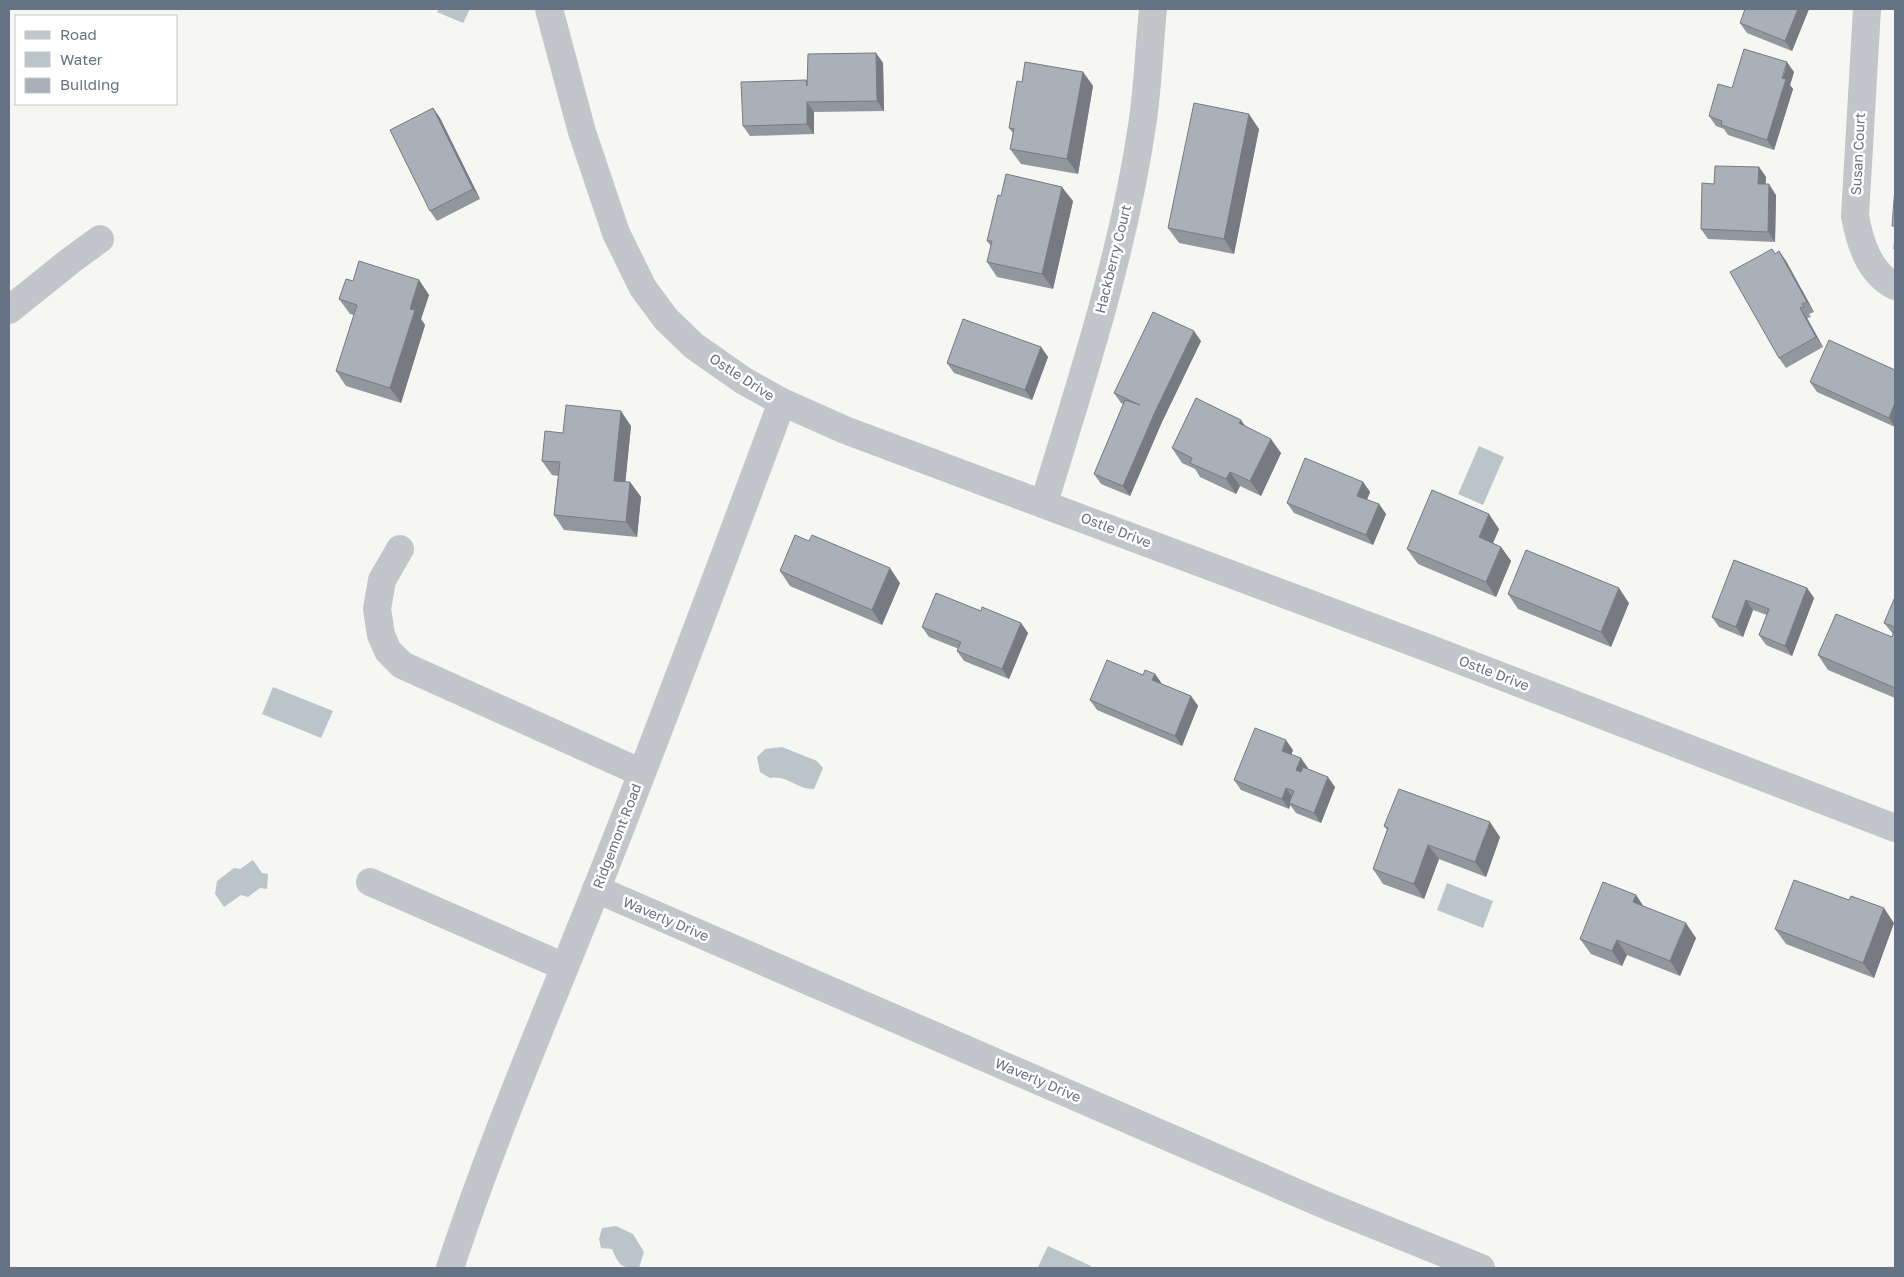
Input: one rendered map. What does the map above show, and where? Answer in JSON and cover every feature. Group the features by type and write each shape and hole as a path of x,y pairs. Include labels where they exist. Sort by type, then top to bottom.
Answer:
{"street":[{"name":"Ostle Drive","path":"549,9 576,115 585,142 616,233 643,288 666,320 694,346 744,381 782,402 845,430 1462,661 1895,828"},
{"name":"Susan Court","path":"1867,9 1855,216 1859,240 1869,261 1887,282 1895,286"},
{"name":"Hackberry Court","path":"1044,503 1089,354 1122,228 1142,126 1153,10"},
{"path":"9,310 70,261 100,240"},
{"name":"Ridgemont Road","path":"450,1268 515,1090 642,773 782,402"},
{"path":"400,550 382,580 377,608 381,635 388,651 402,665 642,773"},
{"path":"370,882 565,967"},
{"name":"Waverly Drive","path":"596,889 1325,1205 1481,1268"}],"water":[{"path":"439,9 470,9 463,23 437,12"},
{"path":"1479,446 1504,457 1483,505 1458,494"},
{"path":"273,687 333,711 321,738 262,714"},
{"path":"782,747 817,761 823,768 814,789 802,787 787,780 770,778 760,772 757,757 765,749"},
{"path":"253,860 262,873 268,874 267,889 260,888 248,897 241,895 224,907 215,894 217,881 234,868 240,869"},
{"path":"1447,883 1493,901 1483,928 1437,910"},
{"path":"616,1226 633,1234 644,1252 639,1268 624,1266 616,1259 612,1249 601,1248 599,1239 602,1228"},
{"path":"1048,1246 1091,1266 1090,1268 1038,1267"}],"building":[{"path":"1745,9 1798,9 1785,41 1740,23"},
{"path":"1744,49 1787,62 1782,78 1786,79 1767,140 1721,125 1722,121 1709,116 1718,84 1732,88"},
{"path":"876,53 877,101 807,102 807,124 743,126 741,82 806,80 807,86 808,54"},
{"path":"1025,62 1083,72 1067,159 1010,149 1014,129 1009,128 1017,81 1022,82"},
{"path":"1194,103 1249,114 1224,239 1168,228"},
{"path":"433,108 473,189 430,211 390,130"},
{"path":"1715,166 1759,167 1758,184 1769,184 1768,232 1701,229 1702,183 1714,184"},
{"path":"1006,174 1062,187 1042,274 987,262 992,241 987,241 998,195 1001,196"},
{"path":"1895,187 1895,226 1892,226"},
{"path":"1772,249 1775,254 1779,251 1807,302 1802,304 1804,307 1800,308 1816,337 1779,358 1730,272"},
{"path":"359,261 419,280 410,309 415,310 390,388 336,371 357,305 339,299 346,279 353,281"},
{"path":"1153,312 1194,331 1155,412 1123,486 1094,474 1125,400 1140,405 1114,393"},
{"path":"963,319 1041,347 1025,390 947,363"},
{"path":"1829,340 1895,370 1895,403 1889,418 1810,382"},
{"path":"1196,398 1241,420 1239,423 1271,439 1250,481 1230,472 1226,479 1190,463 1192,458 1172,448"},
{"path":"566,405 621,411 614,481 630,482 626,522 554,515 560,462 542,461 545,431 563,433"},
{"path":"1305,458 1363,482 1357,496 1379,504 1366,535 1287,503"},
{"path":"1432,490 1489,514 1479,537 1501,547 1486,582 1407,549"},
{"path":"795,535 809,541 812,535 890,568 872,610 780,571"},
{"path":"1526,550 1619,588 1601,632 1508,594"},
{"path":"1734,560 1807,588 1785,646 1759,635 1769,609 1746,600 1736,627 1712,617"},
{"path":"936,593 981,611 982,607 1021,623 1002,669 957,651 961,642 922,627"},
{"path":"1895,597 1895,627 1884,623"},
{"path":"1836,614 1892,637 1895,629 1895,688 1818,655"},
{"path":"1107,660 1143,675 1145,670 1155,674 1152,680 1191,696 1175,736 1090,700"},
{"path":"1255,728 1286,740 1282,751 1301,758 1296,770 1301,772 1303,767 1328,777 1314,813 1289,803 1294,791 1286,788 1282,799 1234,780"},
{"path":"1399,789 1490,822 1475,862 1428,845 1414,884 1373,869 1388,828 1384,826"},
{"path":"1794,880 1849,900 1851,896 1884,908 1863,963 1775,929"},
{"path":"1603,882 1636,895 1633,902 1686,923 1670,961 1617,940 1612,951 1580,939"}]}
